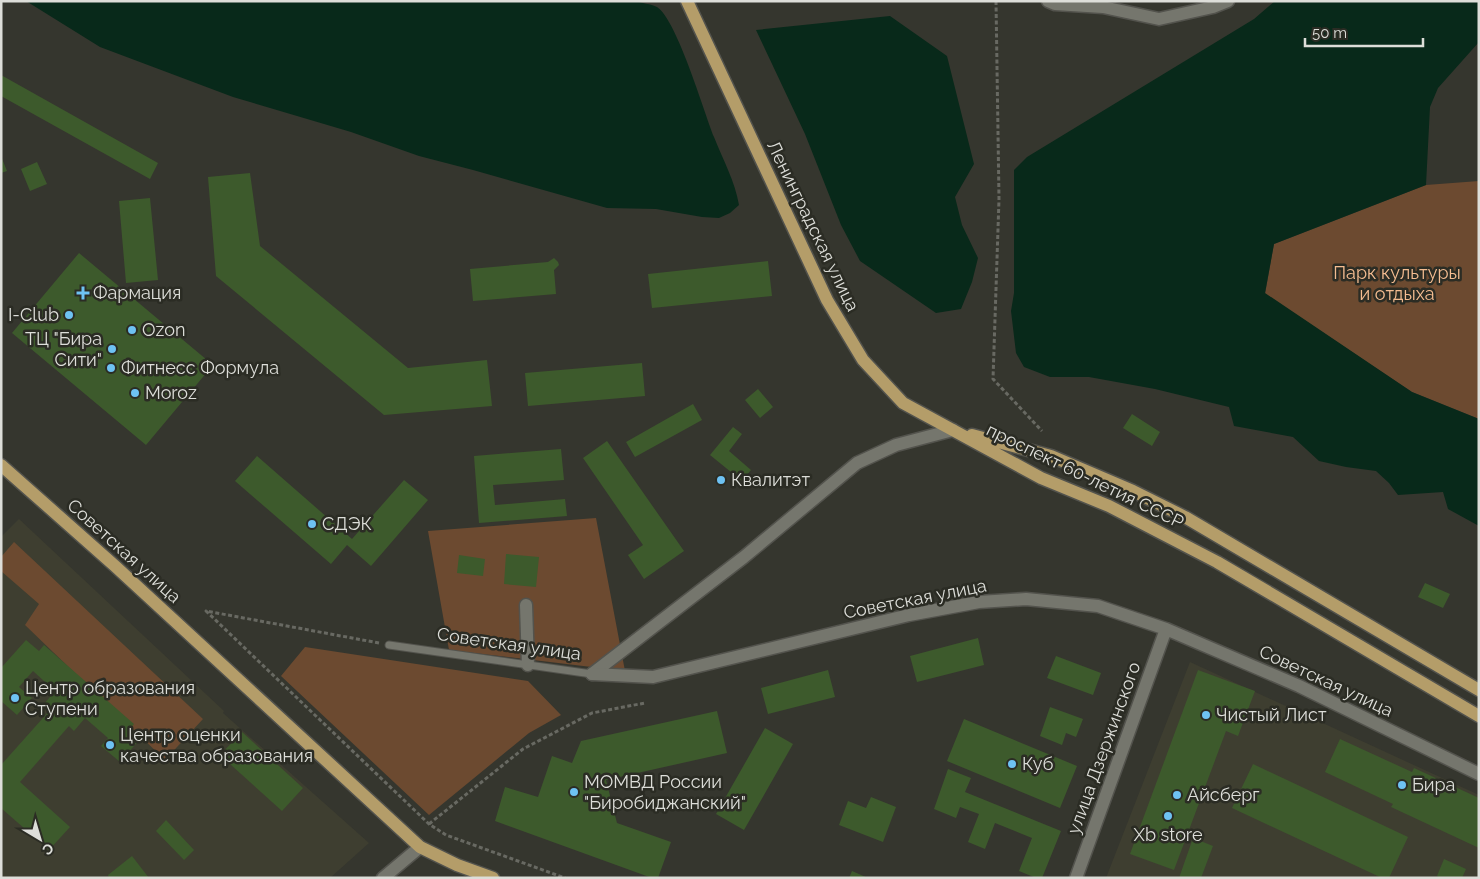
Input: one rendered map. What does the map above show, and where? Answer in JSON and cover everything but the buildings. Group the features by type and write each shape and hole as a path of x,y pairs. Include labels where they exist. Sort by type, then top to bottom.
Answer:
{"main road":[{"name":"Ленинградская улица","path":"687,1 827,300 863,360 903,403 953,430"},
{"path":"1048,1 1055,4 1103,7 1159,19 1213,7 1228,1"},
{"name":"проспект 60-летия СССР","path":"953,430 1051,456 1132,491 1185,517 1479,690"},
{"name":"проспект 60-летия СССР","path":"953,430 1041,478 1109,506 1217,562 1479,716"},
{"path":"592,674 744,558 856,463 896,445 953,430"},
{"name":"Советская улица","path":"1,465 130,579 420,847 458,865 493,878"},
{"path":"1217,562 1228,542"},
{"name":"Советская улица","path":"592,674 652,677 909,615 979,602 1026,599 1098,606 1166,629 1299,686 1479,774"},
{"path":"526,604 528,664"},
{"name":"улица Дзержинского","path":"1076,878 1166,629"},
{"path":"383,878 420,847"}],"lane":[{"name":"Советская улица","path":"389,645 592,674"}],"path":[{"path":"996,1 999,200 993,379 1042,431"},
{"path":"389,645 206,611 430,824 446,835 565,878"},
{"path":"430,824 523,749 592,713 645,703"}],"shaded area":[{"path":"26,1 635,1 652,5 665,15 681,47 714,137 732,179 739,205 730,213 719,218 656,209 607,208 419,156 351,132 233,97 100,47"},
{"path":"1275,1 1479,1 1479,42 1438,88 1430,107 1426,185 1274,244 1265,293 1412,392 1479,419 1479,526 1448,509 1443,492 1398,495 1376,471 1319,461 1293,437 1234,426 1229,407 1155,389 1089,377 1050,377 1024,367 1016,353 1011,311 1014,293 1014,170 1027,157 1254,19"},
{"path":"890,16 947,56 974,164 955,197 962,225 978,258 972,282 961,309 936,313 860,261 841,225 805,134 756,30"},
{"path":"19,519 224,711 223,713 369,843 330,878 1,878 1,537"},
{"path":"1190,662 1479,795 1479,878 1106,878"}],"green space":[{"name":"Парк культуры и отдыха","path":"1479,181 1479,419 1412,392 1265,294 1274,244 1426,185"},
{"path":"596,518 625,671 449,650 428,531"},
{"path":"14,542 203,719 165,760 25,625 39,604 1,571 1,557"},
{"path":"305,647 528,681 561,715 529,733 429,815 281,676"}],"place":[{"name":"Фармация","path":"83,293"},
{"name":"I-Club","path":"69,315"},
{"name":"Ozon","path":"132,330"},
{"name":"ТЦ \"Бира Сити\"","path":"112,349"},
{"name":"Фитнесс Формула","path":"111,368"},
{"name":"Moroz","path":"135,393"},
{"name":"Квалитэт","path":"721,480"},
{"name":"СДЭК","path":"312,524"},
{"name":"Центр образования Ступени","path":"15,698"},
{"name":"Чистый Лист","path":"1206,715"},
{"name":"Центр оценки качества образования","path":"110,745"},
{"name":"Куб","path":"1012,764"},
{"name":"Бира","path":"1402,785"},
{"name":"МОМВД России \"Биробиджанский\"","path":"574,792"},
{"name":"Айсберг","path":"1177,795"},
{"name":"Xb store","path":"1168,816"}]}
